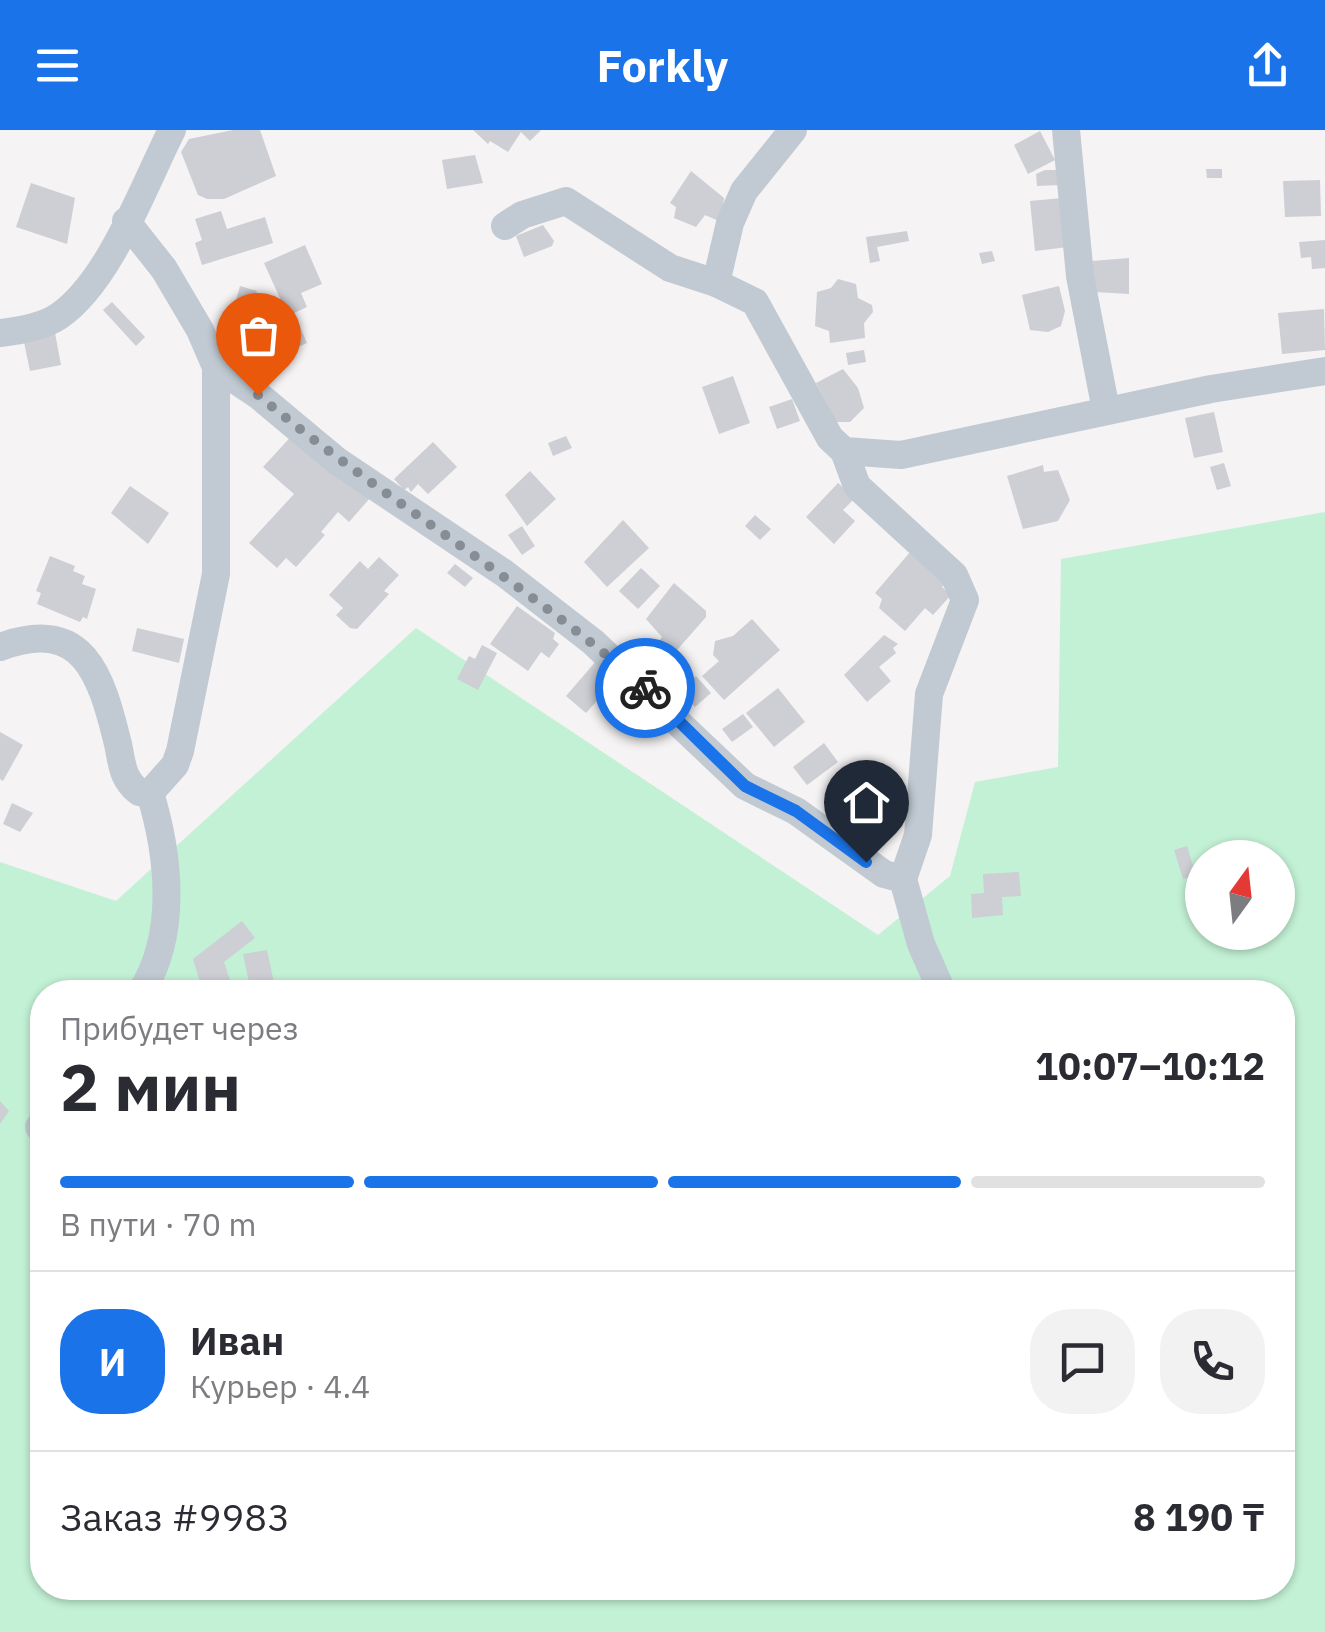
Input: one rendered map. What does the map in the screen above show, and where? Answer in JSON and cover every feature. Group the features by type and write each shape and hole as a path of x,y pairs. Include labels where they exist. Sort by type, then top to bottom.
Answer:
{"street":[{"path":"0,333 21,331 59,316 97,276 172,130"},
{"path":"716,283 730,223 744,191 793,130"},
{"path":"1066,130 1080,276 1106,410"},
{"path":"504,226 522,215 566,201 670,268 716,283 755,302 830,438 844,451 858,486 954,575 965,600 929,694 918,835 903,879 920,944 937,980"},
{"path":"126,221 164,268 200,330 216,367 216,574 180,751 175,764 150,793"},
{"path":"216,367 258,395 337,460 504,573 593,642 745,786 796,811 884,874 903,879"},
{"path":"858,486 863,460 1106,410 1325,371"},
{"path":"844,451 880,456"},
{"path":"0,647 40,637 80,650 90,661 100,686 125,776 139,792 150,793"},
{"path":"149,980 166,922 158,818 150,793"}],"green space":[{"path":"1325,512 1325,1632 0,1632 0,862 116,901 416,628 878,935 950,876 975,782 1058,767 1061,559"}],"building":[{"path":"233,130 260,130 276,176 224,199 198,195 181,152 189,139"},
{"path":"473,130 541,130 530,141 521,132 508,152 490,141 488,144"},
{"path":"1040,131 1055,160 1028,174 1014,145"},
{"path":"475,155 483,183 447,189 442,160"},
{"path":"1206,169 1222,169 1222,178 1207,178"},
{"path":"1060,170 1060,185 1037,186 1036,174"},
{"path":"691,171 724,198 721,222 705,215 696,227 674,218 676,207 670,203"},
{"path":"1320,180 1321,216 1285,217 1283,181"},
{"path":"31,183 75,198 67,244 16,227"},
{"path":"1062,198 1068,247 1035,251 1030,201"},
{"path":"221,211 227,229 265,217 273,243 202,265 195,243 202,240 195,219"},
{"path":"543,225 554,241 552,246 524,257 516,236"},
{"path":"907,231 909,241 877,247 880,261 870,263 866,237"},
{"path":"1325,240 1325,268 1312,269 1311,257 1301,258 1299,242"},
{"path":"305,245 322,284 301,293 307,307 294,313 307,343 259,364 245,333 287,314 264,263"},
{"path":"992,251 995,261 982,264 979,253"},
{"path":"1129,258 1129,294 1095,292 1092,261"},
{"path":"838,279 856,284 858,298 872,305 873,312 864,323 865,338 830,343 829,331 815,326 817,292 831,288"},
{"path":"240,286 257,291 250,315 233,311"},
{"path":"1059,286 1065,311 1061,326 1048,332 1030,330 1022,295"},
{"path":"112,302 145,337 136,346 103,310"},
{"path":"1324,309 1325,350 1282,354 1278,313"},
{"path":"55,333 61,365 30,371 24,342"},
{"path":"864,350 866,362 848,365 846,353"},
{"path":"843,369 858,388 864,408 850,422 836,422 816,383"},
{"path":"733,376 750,423 719,434 702,387"},
{"path":"792,399 800,421 777,429 769,407"},
{"path":"1214,412 1223,452 1194,458 1185,418"},
{"path":"296,431 370,498 349,522 338,512 321,532 325,535 296,567 286,558 277,568 249,543 294,494 263,467"},
{"path":"566,436 572,448 553,456 548,443"},
{"path":"433,442 457,467 428,494 418,484 411,492 408,487 404,490 394,479"},
{"path":"1224,463 1231,486 1217,490 1210,467"},
{"path":"1043,465 1044,472 1058,470 1070,500 1058,521 1023,529 1007,476"},
{"path":"530,471 556,499 527,526 505,495"},
{"path":"838,483 855,498 843,510 855,521 834,544 806,517"},
{"path":"130,486 169,513 148,544 111,513"},
{"path":"755,515 771,529 760,540 745,526"},
{"path":"623,520 649,548 607,587 584,562"},
{"path":"522,526 535,546 522,555 508,535"},
{"path":"911,551 947,582 942,587 951,595 933,615 925,608 905,631 879,608 882,599 875,593"},
{"path":"50,556 75,566 73,571 85,576 82,584 96,589 87,619 83,617 80,622 37,604 41,593 36,591"},
{"path":"379,557 399,575 384,591 389,594 357,629 350,628 336,615 343,608 329,595 360,561 368,569"},
{"path":"455,564 473,578 465,587 447,573"},
{"path":"641,568 660,586 638,609 619,591"},
{"path":"674,583 706,611 706,617 670,658 655,646 662,637 646,619"},
{"path":"517,606 555,633 553,639 559,644 549,658 541,652 528,671 490,644"},
{"path":"752,619 780,650 724,700 702,676 719,661 713,655 715,641 733,636"},
{"path":"137,628 184,639 179,663 132,651"},
{"path":"884,635 898,644 893,648 896,653 879,667 891,681 867,702 844,675"},
{"path":"482,645 497,653 478,690 457,679 469,656 475,659"},
{"path":"597,660 617,678 586,713 566,696"},
{"path":"696,676 711,693 695,707 680,691"},
{"path":"778,688 805,722 774,747 746,713"},
{"path":"743,714 753,727 732,742 722,729"},
{"path":"0,732 23,745 3,781 0,779"},
{"path":"824,743 838,762 807,785 793,767"},
{"path":"12,803 33,813 20,832 3,824"},
{"path":"1185,847 1185,878 1183,879 1174,850"},
{"path":"1019,872 1021,896 1002,897 1003,915 972,918 971,894 984,893 983,874"},
{"path":"242,921 255,938 224,962 230,980 199,980 193,959"},
{"path":"267,950 273,980 248,980 243,954"},
{"path":"0,1101 9,1111 0,1124"}],"way so far":[{"path":"258,395 337,460 504,573 645,688"}],"route":[{"path":"645,688 710,756 745,786 796,811 866,862"}]}
